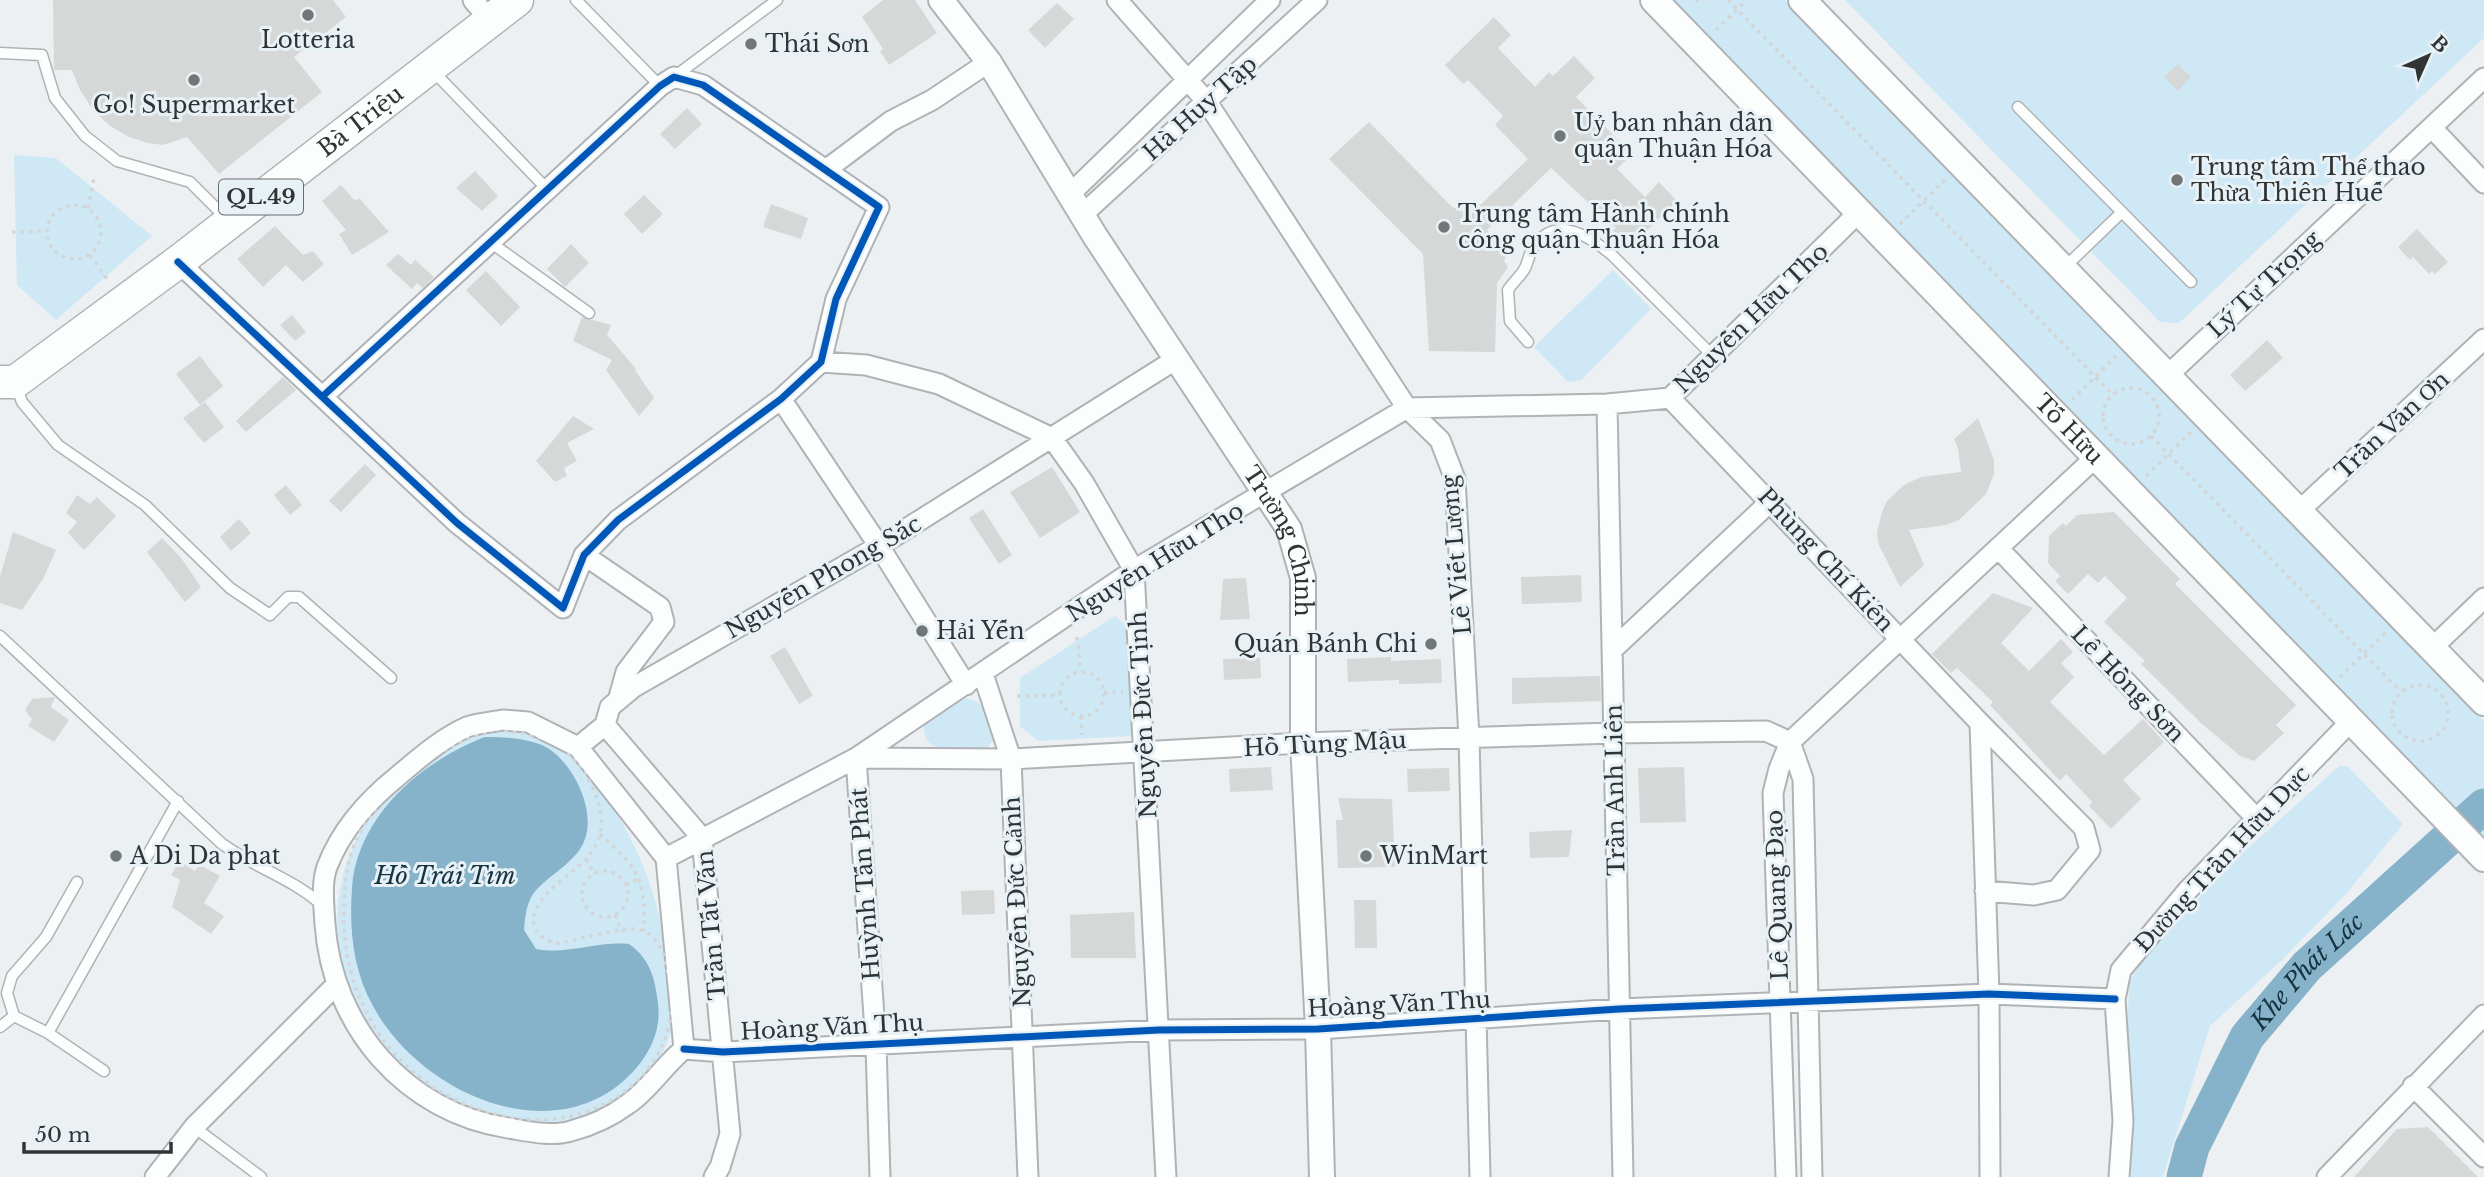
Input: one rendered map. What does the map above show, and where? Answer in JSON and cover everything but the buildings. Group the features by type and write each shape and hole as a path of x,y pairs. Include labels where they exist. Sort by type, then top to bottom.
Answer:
{"highway":[{"name":"Bà Triệu","path":"8,382 178,262 429,67 481,10 517,0"}],"main road":[{"name":"Tố Hữu","path":"1654,0 2098,456 2481,855"},
{"path":"1802,0 2484,702"}],"street":[{"name":"Trường Chinh","path":"941,0 989,62 1076,204 1289,529 1303,578 1303,743 1318,1029 1322,1177"},
{"name":"Lê Viết Lượng","path":"1116,0 1207,102 1407,408 1440,440 1455,479 1469,738 1479,1177"},
{"name":"Hà Huy Tập","path":"1076,204 1188,78 1270,0"},
{"name":"Hà Huy Tập","path":"1076,204 1207,102 1317,0"},
{"path":"827,169 891,121 932,100 989,62"},
{"name":"Lý Tự Trọng","path":"2167,376 2484,78"},
{"path":"178,262 457,523 563,608 584,555 618,520 781,399 821,362 836,299 879,206 703,85 667,81 323,396"},
{"path":"2432,128 2484,183"},
{"name":"Nguyễn Hữu Thọ","path":"666,858 856,758 1134,570 1407,408 1607,404 1670,398 1860,212"},
{"name":"Trần Văn Ơn","path":"2300,510 2484,339"},
{"name":"Nguyễn Phong Sắc","path":"619,697 879,546 1178,358"},
{"name":"Nguyễn Đức Tịnh","path":"821,362 866,365 939,384 1052,438 1084,483 1134,570 1146,754 1166,1177"},
{"name":"Phùng Chí Kiên","path":"1670,398 2084,828 2090,850 2057,890 2034,895 1986,891"},
{"path":"781,399 879,546 966,685"},
{"name":"Trần Anh Liên","path":"1607,404 1623,1177"},
{"name":"Lê Quang Đạo","path":"1786,1177 1773,793 1790,742 2098,456"},
{"path":"1612,650 1771,502"},
{"name":"Lê Hồng Sơn","path":"1998,548 2258,820"},
{"path":"578,747 605,725 610,707 619,697 626,672 664,622 660,607 584,555"},
{"path":"2432,648 2484,598"},
{"name":"Nguyễn Đức Cảnh","path":"983,674 1011,760 1028,1177"},
{"path":"503,720 528,722 578,747 666,858 684,1048 629,1104 593,1123 568,1132 494,1126 454,1114 435,1104 390,1069 350,1018 337,984 327,944 324,907 326,870 341,837 379,791 433,748 467,727 503,720"},
{"name":"Đường Trần Hữu Dực","path":"2119,1177 2123,1121 2115,999 2121,970 2188,890 2352,720"},
{"path":"1980,723 1989,995 1990,1177"},
{"path":"605,725 702,838"},
{"name":"Hồ Tùng Mậu","path":"856,758 1011,760 1303,743 1614,733 1766,731 1790,742"},
{"name":"Lê Quang Đạo","path":"1790,742 1803,779 1812,1177"},
{"name":"Huỳnh Tấn Phát","path":"856,758 876,1045 880,1177"},
{"name":"Trần Tất Văn","path":"702,838 730,1134 714,1177"},
{"path":"155,1177 194,1127 337,984"},
{"name":"Hoàng Văn Thụ","path":"684,1048 723,1052 1159,1030 1318,1029 1619,1009 1989,995 2115,999"},
{"path":"2327,1177 2484,1015"},
{"path":"2413,1086 2484,1157"}],"lane":[{"path":"576,0 667,81 777,0"},
{"path":"0,53 42,55 55,98 85,136 117,161 190,182 229,221"},
{"path":"429,67 547,189"},
{"path":"2018,107 2191,282"},
{"path":"2063,269 2122,212"},
{"path":"1528,342 1510,321 1508,290 1524,270 1535,245 1547,234 1567,229 1594,239 1612,254 1713,356"},
{"path":"490,242 589,313"},
{"path":"8,382 58,445 145,505 230,588 270,615 288,597 299,597 391,678"},
{"path":"0,636 241,858 302,887 324,907"},
{"path":"48,1033 178,801"},
{"path":"78,882 46,937 12,976 6,993 14,1016 48,1033 104,1071"},
{"path":"0,1027 14,1016"},
{"path":"194,1127 261,1177"}],"path":[{"path":"1695,0 1705,0"},
{"path":"1728,0 2112,394"},
{"path":"1709,37 1747,0"},
{"path":"1896,228 1950,175"},
{"path":"88,208 94,178"},
{"path":"78,205 88,208 99,220 102,228 99,246 90,255 76,260 59,255 52,249 47,232 48,222 60,208 78,205"},
{"path":"12,232 47,232"},
{"path":"90,255 110,282"},
{"path":"2068,404 2122,351"},
{"path":"2128,387 2145,391 2152,396 2159,411 2157,429 2151,436 2136,444 2118,441 2111,435 2103,419 2106,402 2112,394 2128,387"},
{"path":"2140,482 2194,428"},
{"path":"2151,436 2401,692"},
{"path":"2335,682 2391,627"},
{"path":"1077,637 1081,671"},
{"path":"1081,671 1099,679 1104,693 1095,712 1081,716 1068,711 1059,695 1065,678 1081,671"},
{"path":"2417,685 2434,688 2441,693 2449,709 2449,718 2441,733 2425,741 2407,738 2400,733 2392,717 2396,699 2401,692 2417,685"},
{"path":"1017,696 1059,695"},
{"path":"1081,716 1083,741"},
{"path":"496,729 529,733 561,746 590,780 601,807 600,834 586,859 538,905 532,920 536,933 547,942 559,943 639,929 655,938 665,959 672,1002 668,1028 660,1051 645,1077 620,1098 586,1114 539,1121 497,1115 449,1096 414,1072 383,1041 366,1017 348,971 343,929 345,881 355,843 366,823 408,775 462,738 496,729"},
{"path":"600,834 630,862 640,878 644,896 644,932"},
{"path":"586,859 594,874"},
{"path":"610,872 626,885 628,900 615,915 599,917 586,908 583,886 594,874 610,872"},
{"path":"626,885 640,878"},
{"path":"615,915 622,932"}],"shaded area":[{"path":"1672,0 1785,0 2484,721 2484,837"},
{"name":"Trung tâm Thể thao Thừa Thiên Huế","path":"1845,0 2484,0 2484,38 2179,323 2160,322"},
{"path":"14,155 56,158 152,236 56,320 17,285"},
{"path":"1613,270 1651,309 1581,380 1568,382 1534,347"},
{"path":"1115,616 1133,632 1138,720 1130,736 1038,741 1020,726 1020,678"},
{"path":"959,698 974,701 988,715 997,735 987,748 945,750 928,742 924,733 924,721"},
{"name":"Hồ Trái Tim","path":"496,728 524,730 544,736 557,742 579,762 609,802 637,851 662,928 672,1020 667,1044 651,1070 630,1091 599,1110 566,1121 532,1124 498,1119 466,1108 435,1091 407,1069 383,1043 354,996 340,948 338,901 350,855 372,813 404,777 446,748"},
{"path":"2339,766 2347,766 2403,824 2346,894 2281,961 2210,1026 2163,1177 2124,1177 2129,983 2146,952 2245,851"}],"water":[{"name":"Hồ Trái Tim","path":"485,737 522,740 544,746 564,762 584,800 588,827 581,848 539,887 529,902 524,930 536,949 560,950 629,944 647,963 655,985 659,1012 657,1028 643,1059 607,1093 571,1108 533,1111 495,1104 458,1089 424,1066 395,1038 373,1006 357,964 351,919 352,888 366,837 397,794 417,776 461,747"}],"waterway":[{"name":"Khe Phát Lác","path":"2184,1177 2192,1147 2247,1037 2307,966 2484,806"}],"cycle path":[{"path":"178,262 457,523 563,608 584,555 618,520 781,399 821,362 836,299 879,207 703,85 674,77 660,86 323,396"},
{"path":"684,1049 723,1052 1159,1030 1318,1029 1619,1009 1989,994 2115,999"}],"place":[{"name":"Lotteria","path":"308,15"},
{"name":"Thái Sơn","path":"751,44"},
{"name":"Go! Supermarket","path":"194,80"},
{"name":"Uỷ ban nhân dân quận Thuận Hóa","path":"1560,136"},
{"name":"Trung tâm Thể thao Thừa Thiên Huế","path":"2177,180"},
{"name":"Trung tâm Hành chính công quận Thuận Hóa","path":"1444,227"},
{"name":"Hải Yến","path":"922,631"},
{"name":"Quán Bánh Chi","path":"1431,644"},
{"name":"A Di Da phat","path":"116,856"},
{"name":"WinMart","path":"1366,856"}]}
